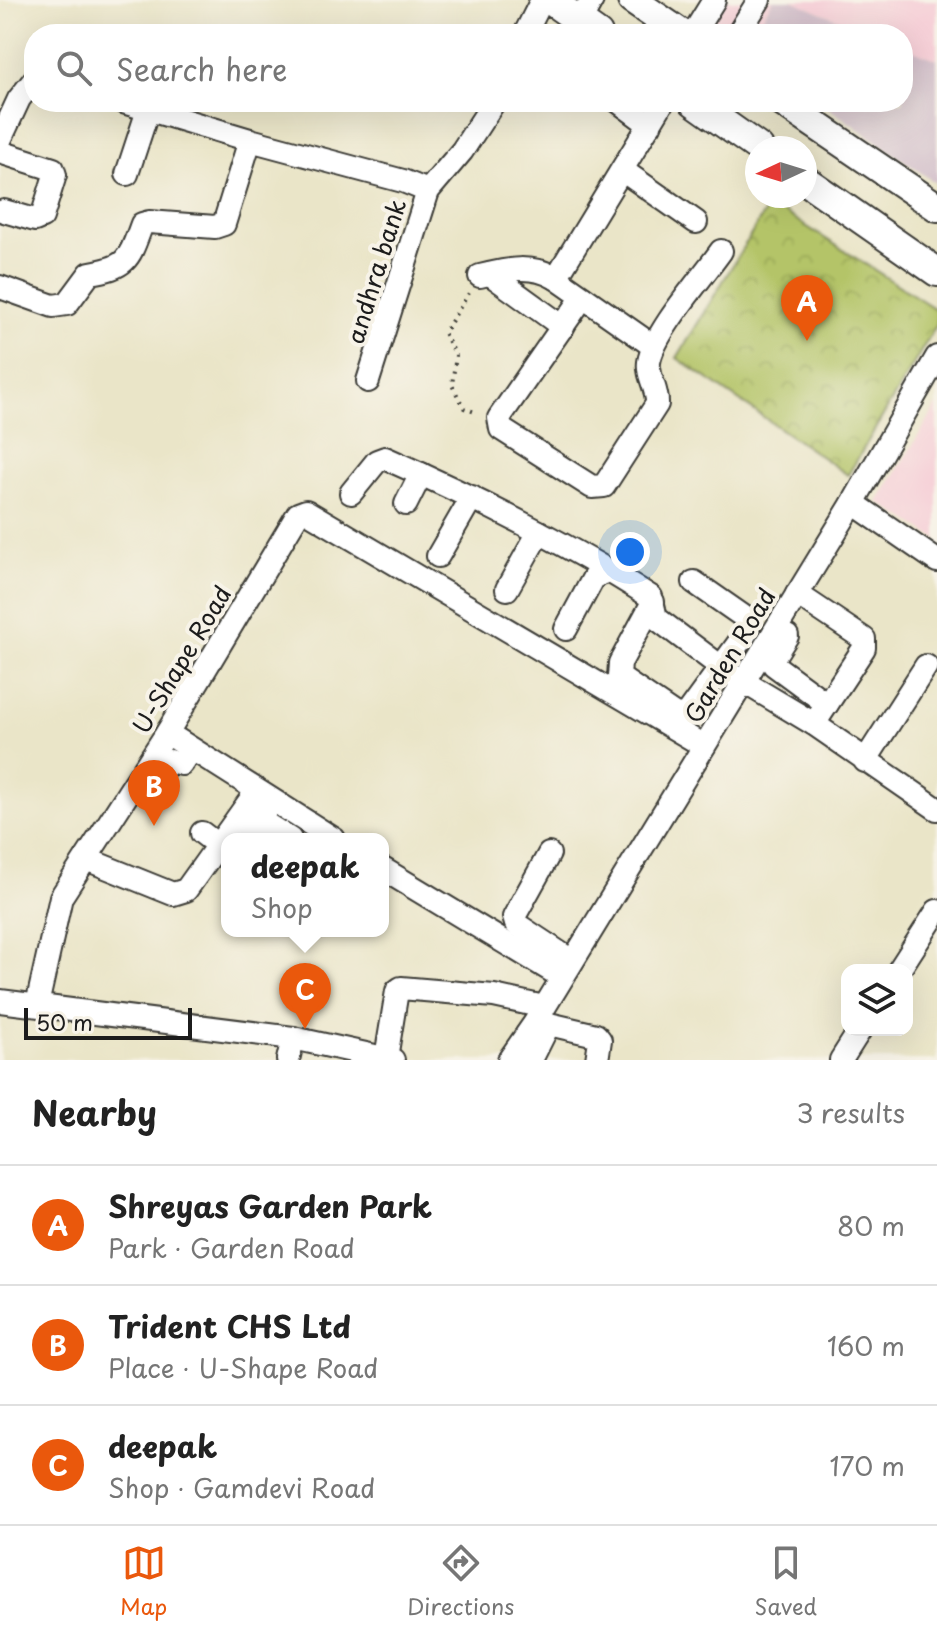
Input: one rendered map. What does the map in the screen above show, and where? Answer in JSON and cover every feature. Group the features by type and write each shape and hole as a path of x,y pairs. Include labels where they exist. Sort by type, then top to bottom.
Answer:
{"main road":[{"path":"550,0 590,19"},
{"path":"632,0 667,24"},
{"path":"708,112 745,138"},
{"path":"797,112 937,207"},
{"path":"817,188 937,272"}],"street":[{"path":"530,24 542,0"},
{"path":"699,24 714,0"},
{"path":"744,24 759,0"},
{"path":"2,131 24,93"},
{"path":"127,174 147,112"},
{"path":"155,112 403,181 428,191"},
{"name":"andhra bank","path":"368,381 428,191 462,151 487,112"},
{"path":"632,112 650,125"},
{"path":"556,278 657,112"},
{"path":"0,287 53,306 67,304 90,273 113,269 130,257 142,224 215,227 224,224 250,140"},
{"path":"0,152 53,169 55,175 42,217 35,220 4,211"},
{"path":"622,170 696,222"},
{"path":"583,297 499,418 501,429 592,487 604,486 657,404 658,394 648,366 653,346 721,251"},
{"path":"485,275 541,269 653,346"},
{"path":"485,275 563,327"},
{"name":"Garden Road","path":"543,1017 567,969 744,681 802,598 937,357"},
{"path":"351,493 377,461 385,458 472,497 539,532 651,597 656,618 722,668 814,724 937,809"},
{"path":"406,504 421,474"},
{"path":"438,556 472,497"},
{"path":"853,503 937,561"},
{"name":"U-Shape Road","path":"37,1005 61,897 167,733 298,514 306,511 704,746"},
{"path":"507,589 539,532"},
{"path":"566,629 594,577 609,571"},
{"path":"653,602 620,663 619,677 676,716 686,715 748,630 747,619 694,582"},
{"path":"814,724 864,648 864,639 802,598 773,658 774,665 827,704"},
{"path":"865,761 926,666"},
{"path":"167,733 191,749 283,833"},
{"path":"138,777 153,782 166,764 170,761 181,764 191,749"},
{"path":"223,833 259,813 317,833"},
{"path":"86,859 173,894 186,890 210,840 221,834"},
{"path":"549,854 514,917 516,924 567,969"},
{"path":"389,872 567,969"},
{"path":"903,964 937,911"},
{"path":"0,1001 290,1049 390,1059 397,991 401,988 494,996 596,1035 600,1040 597,1060"},
{"path":"509,1060 543,1017"},
{"path":"531,1060 543,1017"},
{"path":"841,1060 856,1036"}],"path":[{"path":"485,275 444,333 456,355 452,385 464,408 499,418"}],"shaded area":[{"path":"721,0 773,0 759,24 706,24"},
{"path":"773,0 791,0 850,24 759,24"},
{"path":"791,0 937,0 937,60 913,50 913,24 850,24"},
{"path":"913,50 937,60 937,184 834,112 913,112"},
{"path":"937,405 937,539 878,502"}],"green space":[{"path":"767,208 778,208 937,310 937,324 848,475 677,358"}],"place":[{"name":"Shreyas Garden Park","path":"807,341"},
{"name":"Trident CHS Ltd","path":"154,826"},
{"name":"deepak","path":"305,1029"}]}
